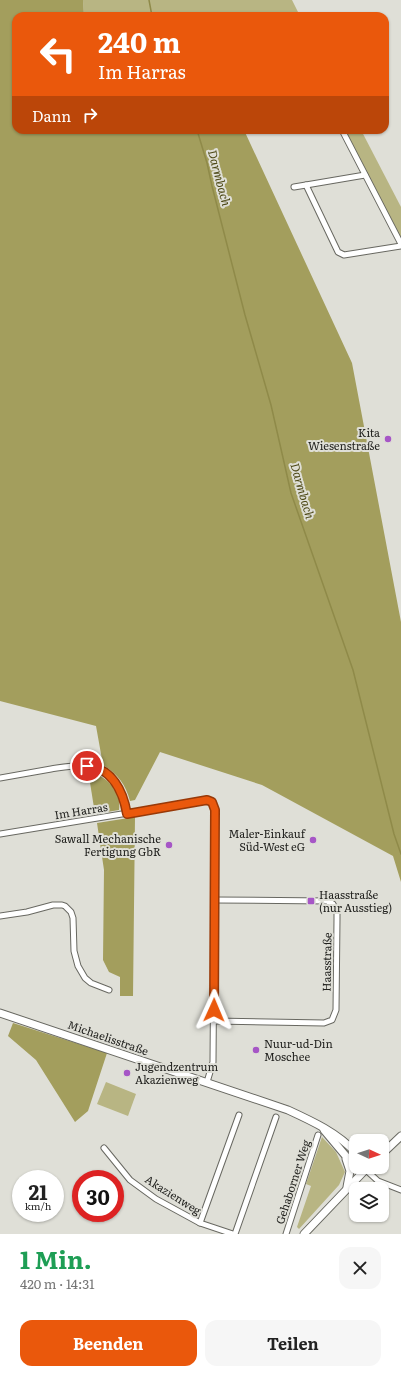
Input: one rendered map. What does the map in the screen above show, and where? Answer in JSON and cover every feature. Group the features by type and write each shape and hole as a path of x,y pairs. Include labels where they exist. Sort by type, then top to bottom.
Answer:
{"street":[{"path":"306,185 338,252 341,254 344,255 401,245 344,134"},
{"path":"294,187 366,175"},
{"path":"0,778 70,767 94,767 104,771 116,782 124,798 127,814"},
{"name":"Im Harras","path":"0,834 207,800 212,802 215,810 215,900"},
{"path":"207,1082 213,1063 215,900"},
{"name":"Haasstraße","path":"214,1021 324,1023 332,1020 336,1010 337,919 337,912 333,904 327,901 215,900"},
{"path":"0,916 26,912 53,905 65,906 71,912 73,918 74,951 78,966 85,978 91,983 109,990"},
{"name":"Michaelisstraße","path":"0,1013 288,1110 334,1134 349,1147"},
{"name":"Akazienweg","path":"200,1223 239,1115"},
{"name":"Akazienweg","path":"104,1148 130,1180 156,1198 200,1223 234,1234 276,1117"},
{"name":"Michaelisstraße","path":"321,1127 349,1159"},
{"name":"Gehaborner Weg","path":"286,1234 318,1136"},
{"path":"389,1147 401,1136"},
{"path":"344,1155 350,1171 350,1180 347,1190"},
{"path":"304,1234 361,1174"},
{"path":"372,1174 378,1181 401,1190"}],"shaded area":[{"path":"0,0 83,0 84,12 12,12 12,134 246,134 352,363 401,622 401,882 393,856 275,792 262,785 160,752 135,800 130,801 121,780 103,765 96,726 0,701"},
{"path":"83,0 292,0 298,12 84,12"},
{"path":"347,134 363,134 401,207 401,239"},
{"path":"88,770 106,780 115,790 118,796 119,810 95,814"},
{"path":"135,817 133,996 120,996 120,977 109,972 103,960 104,870 97,823"},
{"path":"13,1023 107,1053 88,1111 75,1122 36,1060 8,1036"},
{"path":"106,1082 136,1094 128,1116 97,1104"},
{"path":"322,1137 336,1152 345,1172 339,1185 299,1229 297,1227 311,1186 306,1184"}],"waterway":[{"name":"Darmbach","path":"149,0 151,12"},
{"name":"Darmbach","path":"198,134 207,163 245,315 271,405 291,493 353,670 394,834 401,854"}],"place":[{"name":"Kita Wiesenstraße","path":"388,439"},
{"name":"Maler-Einkauf Süd-West eG","path":"313,840"},
{"name":"Sawall Mechanische Fertigung GbR","path":"169,845"},
{"name":"Haasstraße (nur Ausstieg)","path":"311,901"},
{"name":"Nuur-ud-Din Moschee","path":"256,1050"},
{"name":"Jugendzentrum Akazienweg","path":"127,1073"}],"route":[{"path":"87,766 99,768 116,782 124,798 127,814 207,800 212,802 215,810 214,1010"}]}
